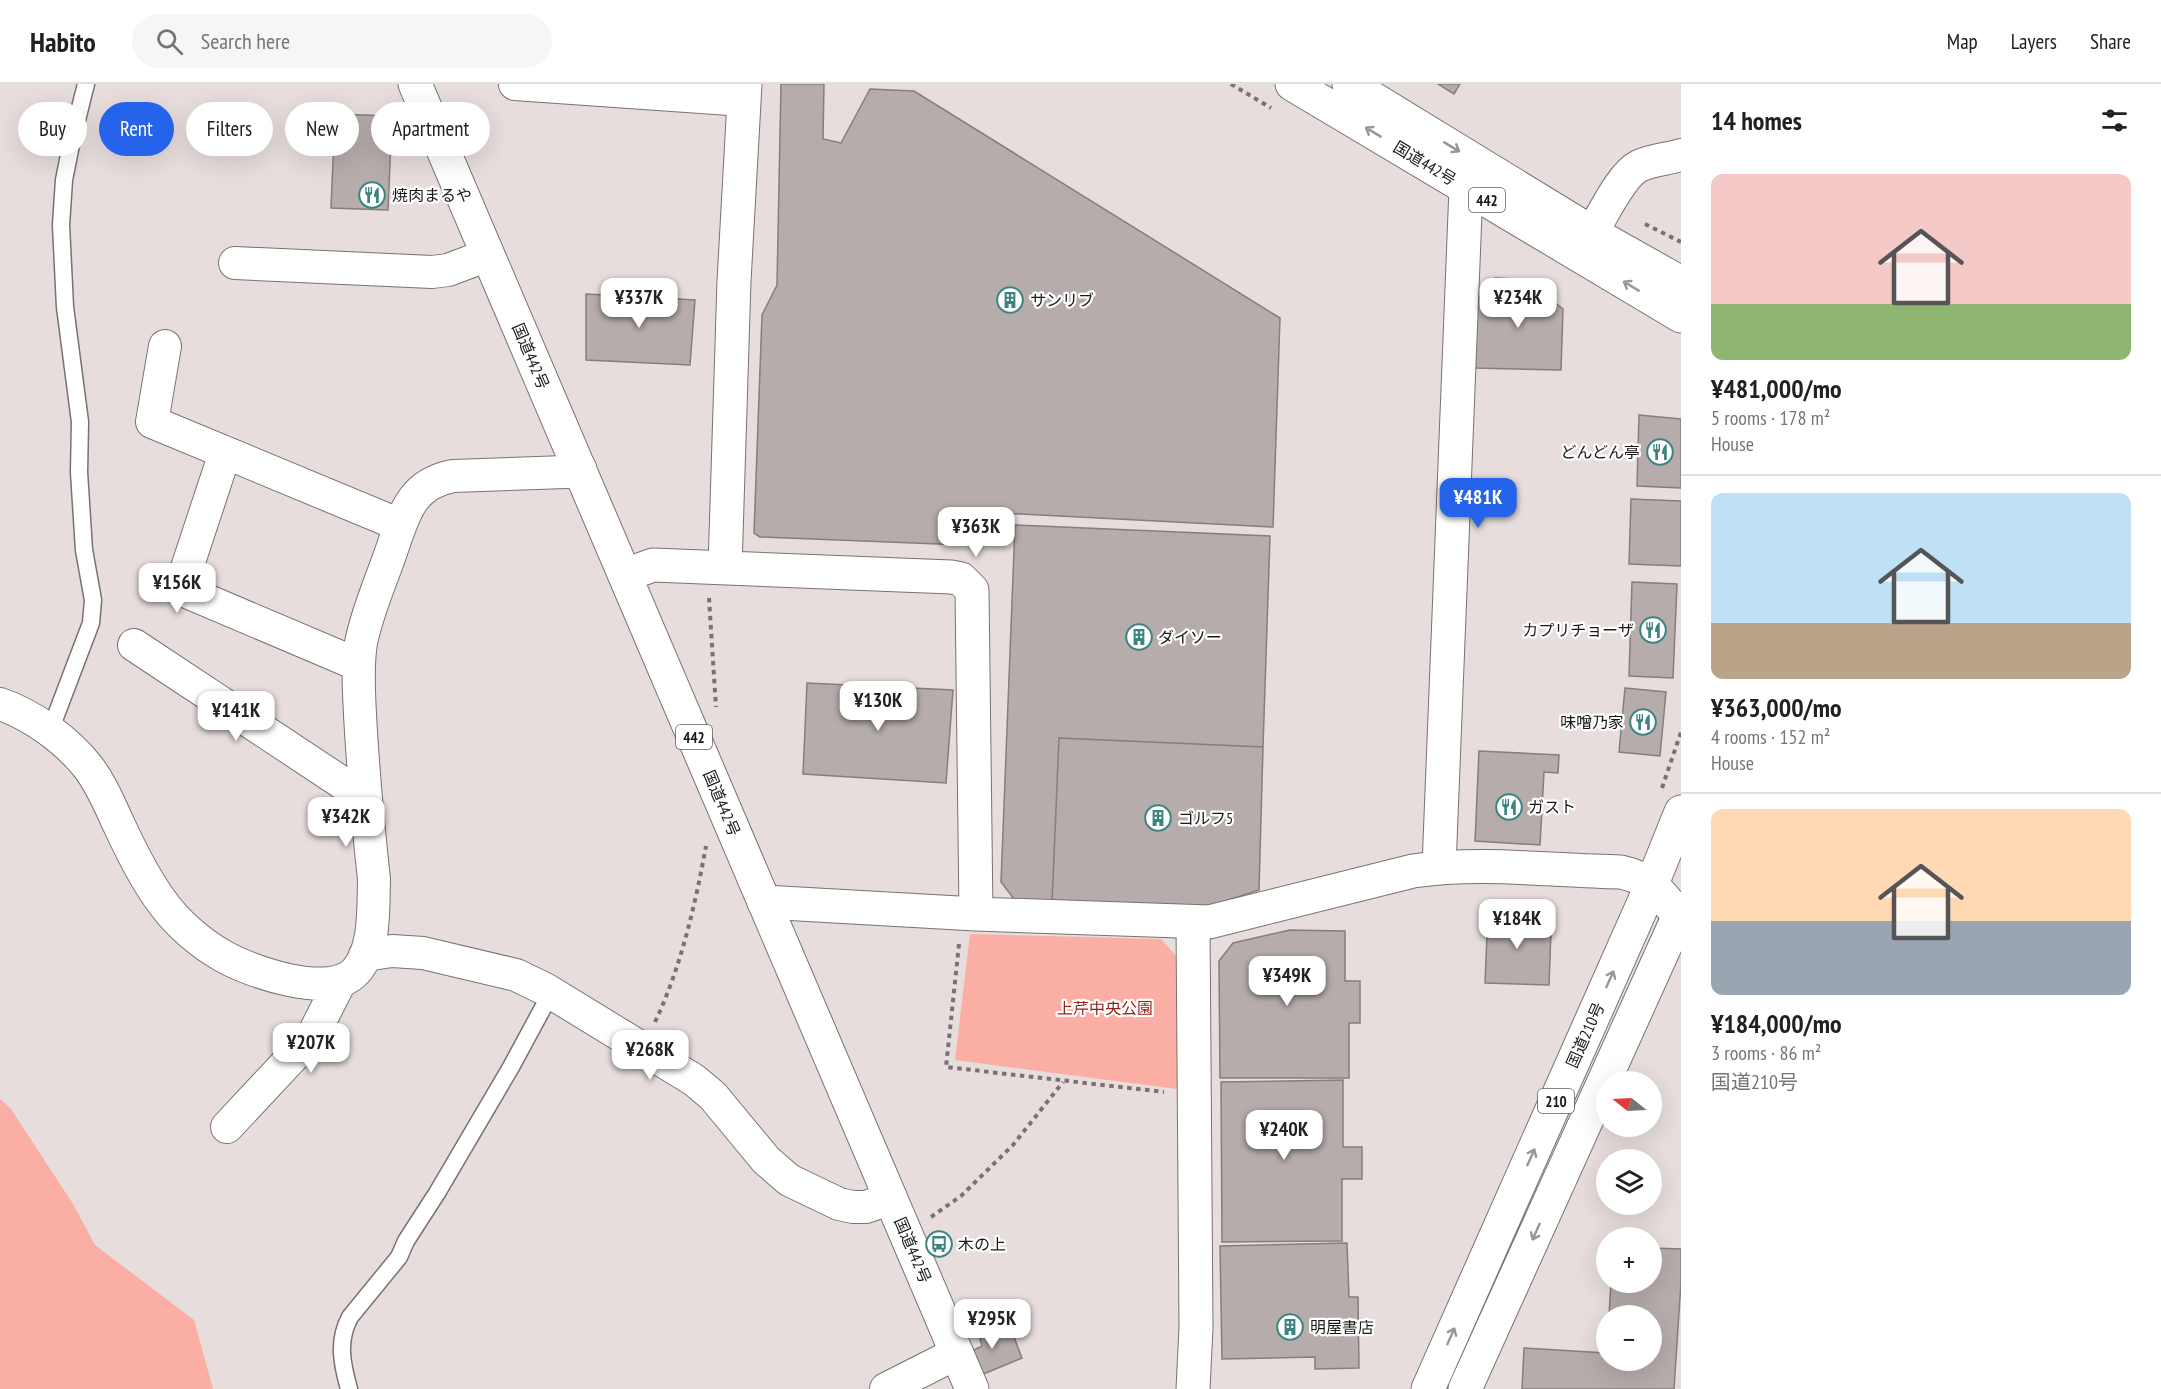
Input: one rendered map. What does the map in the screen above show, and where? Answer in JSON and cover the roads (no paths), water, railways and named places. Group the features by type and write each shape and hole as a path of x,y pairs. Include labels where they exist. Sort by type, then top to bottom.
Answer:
{"main road":[{"name":"国道442号","path":"415,84 972,1389"},
{"name":"国道442号","path":"1292,84 1681,316"},
{"name":"国道442号","path":"1349,84 1592,232 1681,283"},
{"path":"725,568 734,281 745,92"},
{"path":"1440,867 1466,188"},
{"path":"625,575 653,565 951,576 961,579 972,590 968,924"},
{"name":"国道210号","path":"1428,1389 1652,884 1681,812"},
{"path":"764,902 968,924 1193,923 1225,920 1413,871 1440,867 1621,872 1652,884 1680,915"},
{"name":"210","path":"1465,1389 1680,915"},
{"path":"1193,923 1196,1328 1193,1389"}],"street":[{"path":"515,84 745,92"},
{"path":"1592,232 1623,182 1634,169 1681,155"},
{"path":"235,263 432,272 448,270 488,255"},
{"path":"165,346 152,422 400,525"},
{"path":"225,453 180,589 359,665"},
{"path":"0,704 31,717 87,765 100,786 138,864 162,903 183,926 223,956 259,972 302,982 327,984 340,982 356,972 365,955 370,932 374,879 366,798 359,665 363,633 400,525 412,501 426,485 438,479 453,476 566,472 580,468"},
{"path":"134,645 366,798"},
{"path":"365,955 392,951 423,953 516,975 551,993 694,1080 713,1096 766,1160 789,1180 839,1204 853,1207 866,1207 891,1198"},
{"path":"227,1127 313,1035 340,982"},
{"path":"886,1389 957,1353"}],"lane":[{"path":"50,731 92,623 93,613 93,600 84,549 79,472 80,423 65,307 61,225 62,196 68,160 86,84"},
{"path":"349,1389 342,1362 341,1342 346,1325 399,1257 406,1241 443,1184 512,1067 551,993"}],"place":[{"name":"焼肉まるや","path":"372,195"},
{"name":"サンリブ","path":"1010,300"},
{"name":"どんどん亭","path":"1660,452"},
{"name":"カプリチョーザ","path":"1653,630"},
{"name":"ダイソー","path":"1139,637"},
{"name":"味噌乃家","path":"1643,722"},
{"name":"ガスト","path":"1509,807"},
{"name":"ゴルフ5","path":"1158,818"},
{"name":"木の上","path":"939,1244"},
{"name":"明屋書店","path":"1290,1327"}],"park label":[{"name":"上芹中央公園","path":"1105,1008"}]}
